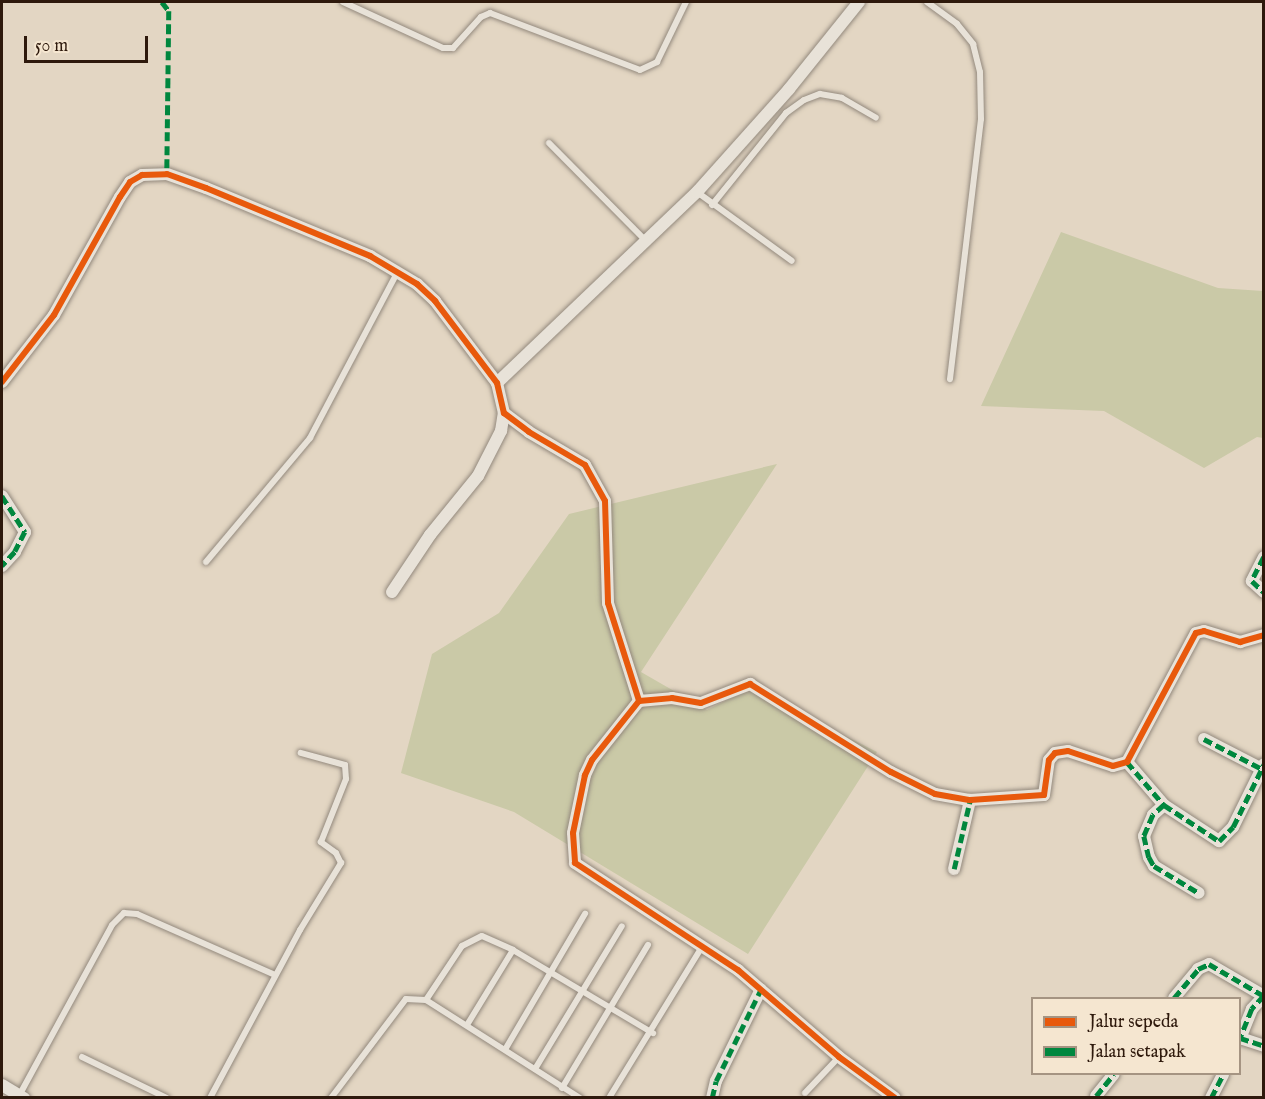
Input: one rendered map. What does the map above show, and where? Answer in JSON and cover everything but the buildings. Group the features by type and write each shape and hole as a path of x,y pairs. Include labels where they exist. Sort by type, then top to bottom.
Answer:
{"street":[{"path":"497,383 697,192 789,89 859,2"},
{"path":"2,382 6,365 54,315 125,190 142,175 167,174 370,256 417,284 435,301 497,383 504,413 501,431 478,476 430,535 392,592"},
{"path":"504,413 529,432 585,465 605,501 608,603 639,701"},
{"path":"2,496 25,532 15,552 2,566"},
{"path":"1263,557 1252,581 1263,592"},
{"path":"895,1098 839,1057 761,989 573,858 577,802 592,760 639,701 672,698 701,703 750,684 891,772 936,794 970,800 1044,795 1050,757 1061,751 1113,766 1127,762 1190,638 1204,631 1240,642 1263,635"},
{"path":"1127,762 1164,805 1219,840 1233,827 1263,767 1204,739"},
{"path":"954,869 970,800"},
{"path":"1164,805 1153,815 1144,836 1149,857 1154,866 1199,893"},
{"path":"1176,997 1198,969 1209,964 1263,996 1252,1009 1241,1036"},
{"path":"712,1098 716,1081 761,989"},
{"path":"1241,1039 1263,1046"},
{"path":"1096,1096 1113,1075"},
{"path":"1211,1098 1222,1075"},
{"path":"2,1084 22,1096"}],"lane":[{"path":"343,2 443,48 453,48 481,16 490,13 640,70 649,69 657,62 686,2"},
{"path":"927,2 957,24 973,44 980,72 981,119 951,379"},
{"path":"712,205 786,113 804,100 820,94 842,98 876,118"},
{"path":"549,143 647,242"},
{"path":"697,192 792,261"},
{"path":"206,562 310,438 397,273"},
{"path":"210,1098 275,975 341,863 336,853 321,842 346,779 345,765 301,753"},
{"path":"22,1096 112,925 124,913 136,914 275,975"},
{"path":"506,1047 585,914"},
{"path":"535,1069 622,926"},
{"path":"426,1000 462,946 473,938 493,938 613,1007 653,1033"},
{"path":"562,1088 613,1007 648,945"},
{"path":"609,1098 653,1033 702,947"},
{"path":"467,1025 513,950"},
{"path":"331,1098 406,999 426,1000 506,1047 562,1088 580,1098"},
{"path":"82,1057 168,1098"},
{"path":"805,1093 839,1057"}],"green space":[{"path":"1061,232 1218,288 1263,291 1263,438 1257,437 1204,468 1104,411 981,406"},
{"path":"777,464 641,672 707,710 751,688 877,752 748,954 514,812 401,773 432,654 499,613 569,514"}],"marked path":[{"path":"162,2 169,11 167,174"},
{"path":"2,496 25,532 15,552 2,566"},
{"path":"1264,557 1252,581 1264,592"},
{"path":"1204,739 1262,769"},
{"path":"1127,762 1164,805 1219,841 1233,827 1264,764"},
{"path":"954,869 970,800"},
{"path":"1164,805 1153,815 1144,836 1149,857 1154,866 1199,893"},
{"path":"1175,997 1198,969 1209,964 1264,996 1252,1009 1241,1036"},
{"path":"712,1098 716,1081 761,989"},
{"path":"1241,1038 1264,1046"},
{"path":"1096,1096 1113,1075"},
{"path":"1211,1098 1222,1075"}],"cycle path":[{"path":"2,382 54,315 130,182 142,175 167,174 206,188 370,256 417,284 435,301 497,383 504,413 529,432 585,465 605,501 608,603 639,701 592,760 585,775 573,833 575,863 738,970 839,1057 895,1098"},
{"path":"639,701 672,698 701,703 750,684 891,772 935,794 970,800 1044,795 1049,760 1055,753 1068,751 1113,766 1127,762 1196,633 1204,631 1240,642 1264,635"}]}
